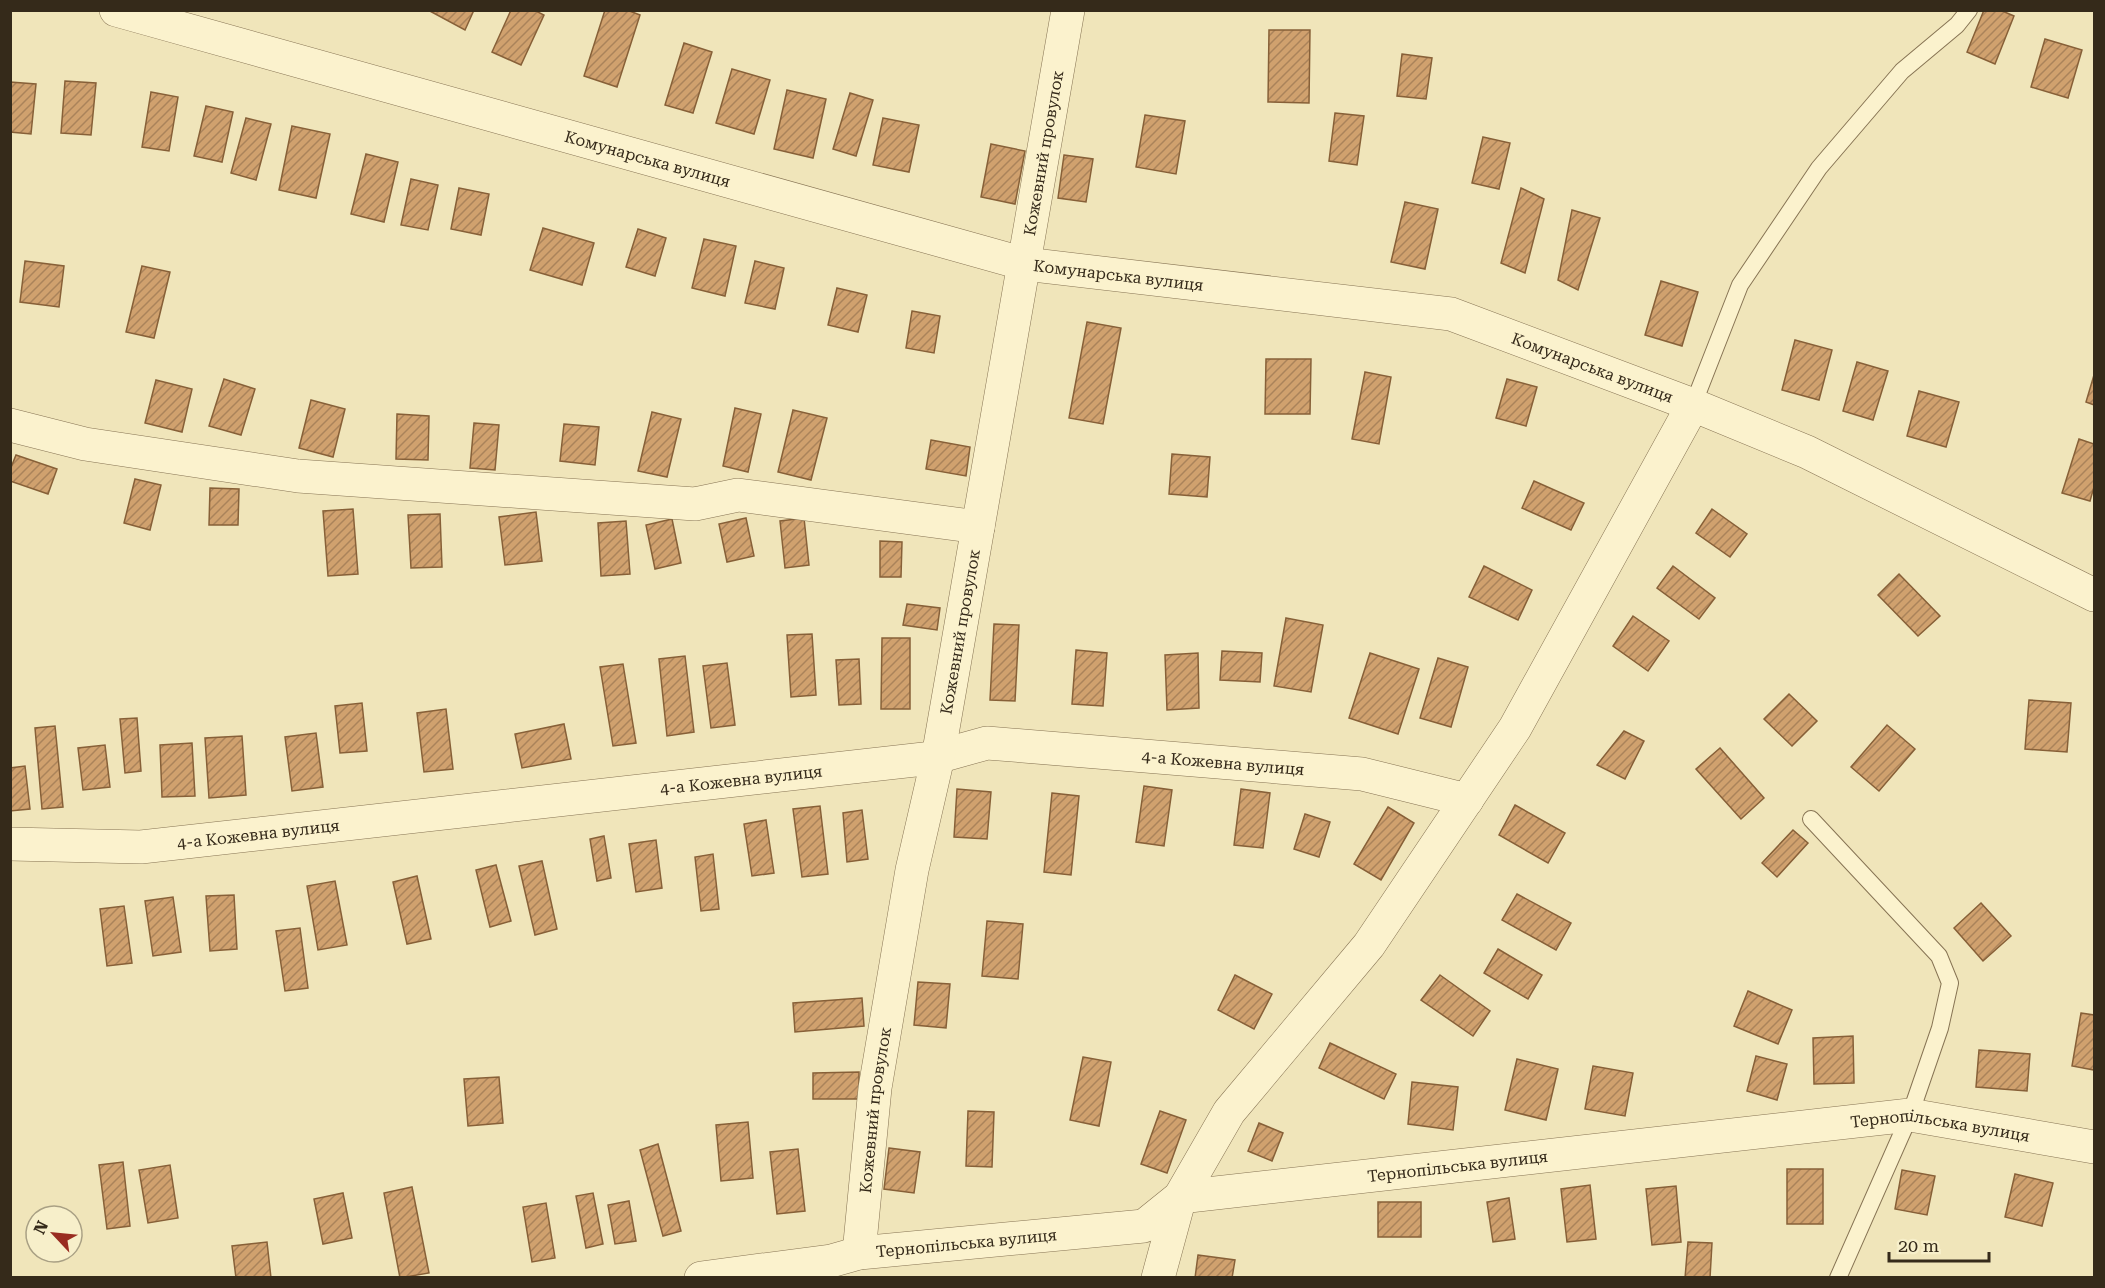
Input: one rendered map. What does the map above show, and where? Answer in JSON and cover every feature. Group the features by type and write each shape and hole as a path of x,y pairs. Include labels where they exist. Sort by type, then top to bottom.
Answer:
{"street":[{"name":"Комунарська вулиця","path":"116,10 1025,264 1451,314 1693,405 1807,452 2093,589"},
{"name":"Кожевний провулок","path":"839,1264 875,1088 912,870 939,757 1068,10"},
{"path":"1158,1278 1180,1197 1229,1112 1369,945 1515,729 1693,405"},
{"path":"10,425 85,444 298,476 695,504 738,495 978,527"},
{"name":"4-а Кожевна вулиця","path":"10,844 141,848 939,757 987,743 1362,774 1467,800"},
{"name":"Тернопільська вулиця","path":"701,1278 839,1264 1144,1226 1180,1197 1910,1115 2094,1147"}],"lane":[{"path":"1693,405 1740,285 1819,168 1902,71 1957,25 1970,10"},
{"path":"1811,819 1938,956 1950,983 1940,1028 1910,1115 1838,1278"}],"building":[{"path":"428,10 474,10 465,30"},
{"path":"511,10 534,10 544,15 521,65 492,52"},
{"path":"605,10 627,10 640,15 617,87 584,76"},
{"path":"1984,10 2000,10 2014,16 1995,64 1967,52"},
{"path":"1269,30 1310,30 1309,103 1268,102"},
{"path":"2045,39 2082,50 2068,98 2031,87"},
{"path":"684,43 712,52 693,113 665,105"},
{"path":"1402,54 1432,58 1426,99 1397,96"},
{"path":"732,69 770,80 754,134 716,123"},
{"path":"65,81 96,83 91,135 61,133"},
{"path":"10,82 36,84 31,134 10,132"},
{"path":"787,90 826,99 813,158 774,149"},
{"path":"151,92 178,97 169,151 142,147"},
{"path":"850,93 873,100 856,156 833,149"},
{"path":"206,106 233,112 222,162 194,156"},
{"path":"1335,113 1364,116 1357,165 1329,161"},
{"path":"1145,115 1185,121 1176,174 1136,167"},
{"path":"246,118 271,124 256,180 231,173"},
{"path":"883,118 919,125 909,172 873,165"},
{"path":"292,126 330,134 316,198 279,190"},
{"path":"1483,137 1510,143 1499,189 1472,183"},
{"path":"991,144 1025,151 1015,204 981,197"},
{"path":"366,154 398,162 384,222 351,214"},
{"path":"1064,155 1093,159 1086,202 1058,198"},
{"path":"411,179 438,185 428,230 401,225"},
{"path":"459,188 489,194 481,235 451,229"},
{"path":"1521,188 1544,199 1525,273 1501,263"},
{"path":"1405,202 1438,209 1425,269 1391,262"},
{"path":"1572,210 1600,218 1578,290 1558,280"},
{"path":"543,228 594,243 582,285 530,270"},
{"path":"638,229 666,238 655,276 626,267"},
{"path":"704,239 736,246 725,296 692,288"},
{"path":"25,261 64,266 59,307 20,302"},
{"path":"755,261 784,268 775,309 745,303"},
{"path":"142,266 170,272 154,338 126,332"},
{"path":"1661,281 1698,292 1682,346 1645,335"},
{"path":"837,288 867,295 858,332 828,325"},
{"path":"912,311 940,316 934,353 906,348"},
{"path":"1087,322 1121,328 1103,424 1069,418"},
{"path":"1795,340 1832,350 1819,400 1782,390"},
{"path":"1266,359 1311,359 1310,414 1265,414"},
{"path":"1857,362 1888,371 1873,420 1843,411"},
{"path":"1365,372 1391,377 1379,444 1352,439"},
{"path":"2094,375 2094,405 2086,402"},
{"path":"224,379 255,389 241,435 209,426"},
{"path":"1507,379 1537,387 1526,426 1496,418"},
{"path":"156,380 192,389 182,432 145,423"},
{"path":"1919,391 1959,402 1946,447 1907,436"},
{"path":"311,400 345,409 333,457 299,448"},
{"path":"735,408 761,414 748,472 723,466"},
{"path":"793,410 827,418 811,480 778,472"},
{"path":"652,412 681,419 667,477 638,471"},
{"path":"397,414 429,416 428,460 396,459"},
{"path":"474,423 499,425 495,470 470,468"},
{"path":"564,424 599,427 595,465 560,461"},
{"path":"2079,439 2094,444 2094,487 2090,501 2062,493"},
{"path":"931,440 970,447 966,476 926,469"},
{"path":"1172,454 1210,457 1207,497 1169,494"},
{"path":"16,455 57,469 48,494 10,481 10,470"},
{"path":"135,479 161,485 150,530 124,523"},
{"path":"1534,481 1584,503 1571,530 1522,508"},
{"path":"210,488 239,489 238,525 209,525"},
{"path":"353,509 358,574 328,576 323,511"},
{"path":"1712,509 1747,534 1730,557 1696,533"},
{"path":"536,512 542,561 505,565 499,517"},
{"path":"440,514 442,567 411,568 408,515"},
{"path":"746,518 754,556 727,562 719,524"},
{"path":"804,518 809,565 785,568 780,521"},
{"path":"672,519 681,563 655,569 646,525"},
{"path":"626,521 630,574 601,576 598,523"},
{"path":"880,541 902,542 901,577 880,577"},
{"path":"1484,566 1532,590 1518,620 1469,597"},
{"path":"1673,566 1715,598 1699,619 1657,588"},
{"path":"1899,574 1940,616 1918,636 1878,595"},
{"path":"907,604 940,608 937,630 903,625"},
{"path":"1633,616 1669,641 1648,671 1613,646"},
{"path":"1286,618 1323,625 1311,692 1274,686"},
{"path":"994,624 1019,625 1015,701 990,700"},
{"path":"812,634 816,695 791,697 787,635"},
{"path":"882,638 910,638 910,709 881,709"},
{"path":"1076,650 1107,653 1103,706 1072,704"},
{"path":"1222,651 1262,653 1260,682 1220,680"},
{"path":"1198,653 1199,708 1167,710 1165,655"},
{"path":"1370,653 1419,669 1398,734 1349,718"},
{"path":"685,656 694,732 667,736 659,659"},
{"path":"1438,658 1468,667 1451,727 1420,718"},
{"path":"859,659 861,704 839,705 836,660"},
{"path":"727,663 735,725 711,728 703,666"},
{"path":"623,664 636,743 613,746 600,667"},
{"path":"1789,694 1817,721 1792,746 1764,719"},
{"path":"2029,700 2071,703 2067,752 2025,749"},
{"path":"362,703 367,751 340,753 335,706"},
{"path":"446,709 453,769 424,772 417,713"},
{"path":"137,718 141,771 125,773 120,719"},
{"path":"564,724 571,759 522,768 515,734"},
{"path":"1887,725 1915,749 1879,791 1851,767"},
{"path":"55,726 63,807 42,809 35,728"},
{"path":"1624,731 1644,741 1625,779 1597,765"},
{"path":"316,733 323,787 292,791 285,737"},
{"path":"242,736 246,795 209,798 205,738"},
{"path":"192,743 195,796 162,797 160,745"},
{"path":"105,745 110,787 83,790 78,748"},
{"path":"1720,748 1764,798 1741,819 1696,769"},
{"path":"25,766 30,809 10,811 10,768"},
{"path":"1144,786 1172,790 1164,846 1136,842"},
{"path":"957,789 991,792 987,839 954,837"},
{"path":"1241,789 1270,793 1263,848 1234,845"},
{"path":"1052,793 1079,796 1071,875 1044,872"},
{"path":"1515,805 1565,833 1548,863 1499,835"},
{"path":"820,806 828,874 802,877 793,809"},
{"path":"1388,807 1414,823 1381,880 1354,864"},
{"path":"862,810 868,859 847,862 843,813"},
{"path":"1305,814 1330,822 1319,857 1294,849"},
{"path":"766,820 774,873 752,876 744,824"},
{"path":"1793,830 1808,843 1777,877 1762,863"},
{"path":"604,836 611,878 597,881 590,839"},
{"path":"656,840 662,888 636,892 629,844"},
{"path":"713,854 719,909 701,911 695,857"},
{"path":"542,861 557,929 535,935 519,866"},
{"path":"496,865 511,921 490,927 476,870"},
{"path":"417,876 431,939 407,944 393,882"},
{"path":"335,881 347,945 318,950 307,886"},
{"path":"1517,894 1571,923 1556,950 1502,920"},
{"path":"234,895 237,949 210,951 206,896"},
{"path":"173,897 181,952 153,956 145,901"},
{"path":"1981,903 2011,936 1983,961 1954,928"},
{"path":"124,906 132,963 107,966 100,909"},
{"path":"987,921 1023,924 1018,979 982,976"},
{"path":"300,928 308,988 285,991 276,931"},
{"path":"1498,949 1542,975 1528,999 1484,973"},
{"path":"1235,975 1272,994 1254,1029 1218,1010"},
{"path":"1440,975 1490,1011 1473,1036 1421,1000"},
{"path":"918,982 950,984 946,1028 914,1025"},
{"path":"1748,991 1792,1010 1778,1044 1734,1026"},
{"path":"862,998 864,1026 795,1032 793,1003"},
{"path":"2081,1013 2094,1015 2094,1070 2072,1066"},
{"path":"1853,1036 1854,1083 1814,1084 1813,1038"},
{"path":"1330,1043 1396,1074 1384,1099 1319,1068"},
{"path":"1979,1050 2030,1054 2027,1091 1976,1087"},
{"path":"1756,1056 1787,1064 1777,1100 1747,1091"},
{"path":"1083,1057 1111,1062 1099,1126 1070,1120"},
{"path":"1517,1059 1558,1069 1546,1120 1505,1110"},
{"path":"1593,1066 1633,1073 1625,1116 1585,1109"},
{"path":"859,1072 859,1099 813,1099 813,1073"},
{"path":"499,1077 503,1123 468,1126 464,1079"},
{"path":"1412,1082 1458,1087 1453,1130 1408,1124"},
{"path":"968,1111 994,1112 992,1167 966,1166"},
{"path":"1160,1111 1186,1120 1167,1173 1141,1164"},
{"path":"748,1122 753,1178 721,1181 716,1125"},
{"path":"1259,1123 1283,1133 1272,1161 1248,1151"},
{"path":"658,1144 681,1231 663,1236 640,1150"},
{"path":"889,1148 920,1152 914,1193 884,1189"},
{"path":"798,1149 805,1211 777,1214 770,1152"},
{"path":"123,1162 130,1226 107,1229 99,1165"},
{"path":"170,1165 178,1218 148,1223 139,1170"},
{"path":"1787,1169 1823,1169 1823,1224 1787,1224"},
{"path":"1902,1170 1935,1176 1927,1215 1895,1209"},
{"path":"2015,1174 2053,1183 2042,1226 2005,1217"},
{"path":"1590,1185 1596,1239 1567,1242 1561,1189"},
{"path":"1676,1186 1681,1242 1652,1245 1646,1189"},
{"path":"412,1187 429,1273 400,1278 384,1193"},
{"path":"343,1193 352,1238 323,1244 314,1199"},
{"path":"593,1193 603,1244 586,1248 576,1196"},
{"path":"1509,1198 1515,1239 1493,1242 1487,1202"},
{"path":"629,1201 636,1241 615,1244 608,1205"},
{"path":"1378,1202 1421,1202 1421,1237 1378,1237"},
{"path":"546,1203 555,1258 532,1262 523,1207"},
{"path":"267,1242 271,1278 236,1278 232,1246"},
{"path":"1688,1242 1712,1243 1710,1278 1685,1278"},
{"path":"1198,1255 1235,1260 1232,1278 1195,1278"}]}
